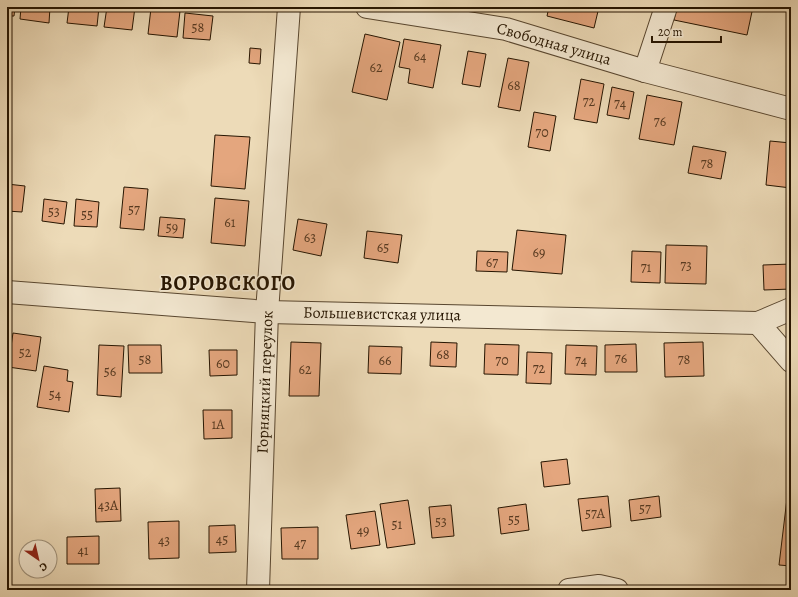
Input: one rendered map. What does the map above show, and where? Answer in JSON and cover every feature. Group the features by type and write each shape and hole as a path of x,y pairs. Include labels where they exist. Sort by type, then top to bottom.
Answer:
{"street":[{"name":"Горняцкий переулок","path":"258,590 267,312 289,7"},
{"name":"Свободная улица","path":"367,7 506,29 645,71 791,109"},
{"path":"645,71 666,7"},
{"name":"Большевистская улица","path":"7,292 267,312 758,323"},
{"path":"791,309 758,323 791,361"},
{"path":"569,590 599,586 616,590"}],"building":[{"path":"7,7 15,7 14,16 7,16"},
{"path":"21,7 50,7 49,23 20,19"},
{"path":"69,7 99,7 97,26 67,23"},
{"path":"107,7 135,7 132,30 104,27"},
{"path":"549,7 599,7 594,28 547,16"},
{"path":"677,7 753,7 747,35 674,20"},
{"path":"151,8 180,11 177,37 148,34"},
{"path":"185,13 213,16 210,40 183,38"},
{"path":"365,34 400,42 387,100 352,92"},
{"path":"404,39 441,45 433,88 408,83 410,69 399,67"},
{"path":"250,48 261,49 260,64 249,63"},
{"path":"468,51 486,54 480,87 462,84"},
{"path":"508,58 529,62 520,111 498,107"},
{"path":"581,79 604,84 597,123 574,119"},
{"path":"612,87 634,92 629,119 607,115"},
{"path":"647,95 682,102 674,145 639,139"},
{"path":"534,112 556,116 550,151 528,147"},
{"path":"215,135 250,137 245,189 211,186"},
{"path":"770,141 791,143 791,188 766,185"},
{"path":"693,146 726,152 721,179 688,173"},
{"path":"7,184 25,186 22,212 7,211"},
{"path":"124,187 148,189 144,230 120,228"},
{"path":"215,198 249,201 245,246 211,243"},
{"path":"44,199 67,202 64,224 42,221"},
{"path":"76,199 99,202 97,227 74,226"},
{"path":"160,217 185,219 183,238 158,236"},
{"path":"298,219 327,224 321,256 293,250"},
{"path":"517,230 566,235 562,274 512,270"},
{"path":"367,231 402,235 398,263 364,258"},
{"path":"666,245 707,246 706,284 665,283"},
{"path":"477,251 508,252 507,272 476,271"},
{"path":"632,251 661,252 660,283 631,282"},
{"path":"791,264 791,289 764,290 763,265"},
{"path":"13,333 41,337 36,371 8,367"},
{"path":"291,342 321,343 319,396 289,396"},
{"path":"431,342 457,343 456,367 430,366"},
{"path":"703,342 704,376 665,377 664,343"},
{"path":"485,344 519,345 518,375 484,374"},
{"path":"636,344 637,372 605,372 605,345"},
{"path":"99,345 124,346 121,397 97,395"},
{"path":"128,345 161,345 162,373 129,373"},
{"path":"566,345 597,346 596,375 565,374"},
{"path":"369,346 402,347 401,374 368,373"},
{"path":"209,350 237,350 237,375 210,376"},
{"path":"527,352 552,353 551,384 526,383"},
{"path":"44,366 68,370 67,381 73,382 69,412 37,407"},
{"path":"203,410 232,410 232,438 204,439"},
{"path":"567,459 570,484 544,487 541,462"},
{"path":"120,488 121,521 96,522 95,489"},
{"path":"788,490 791,490 791,566 779,565"},
{"path":"608,496 611,527 582,531 578,499"},
{"path":"659,496 661,517 631,521 629,500"},
{"path":"408,500 415,544 387,548 380,504"},
{"path":"526,504 529,530 501,534 498,508"},
{"path":"451,505 454,536 432,538 429,507"},
{"path":"375,511 380,545 351,549 346,515"},
{"path":"179,521 179,558 149,559 148,522"},
{"path":"235,525 236,552 209,553 209,526"},
{"path":"318,527 318,559 282,559 281,528"},
{"path":"7,529 10,555 7,555"},
{"path":"99,536 99,564 67,564 67,537"}],"district":[{"name":"ВОРОВСКОГО","path":"228,283"}]}
